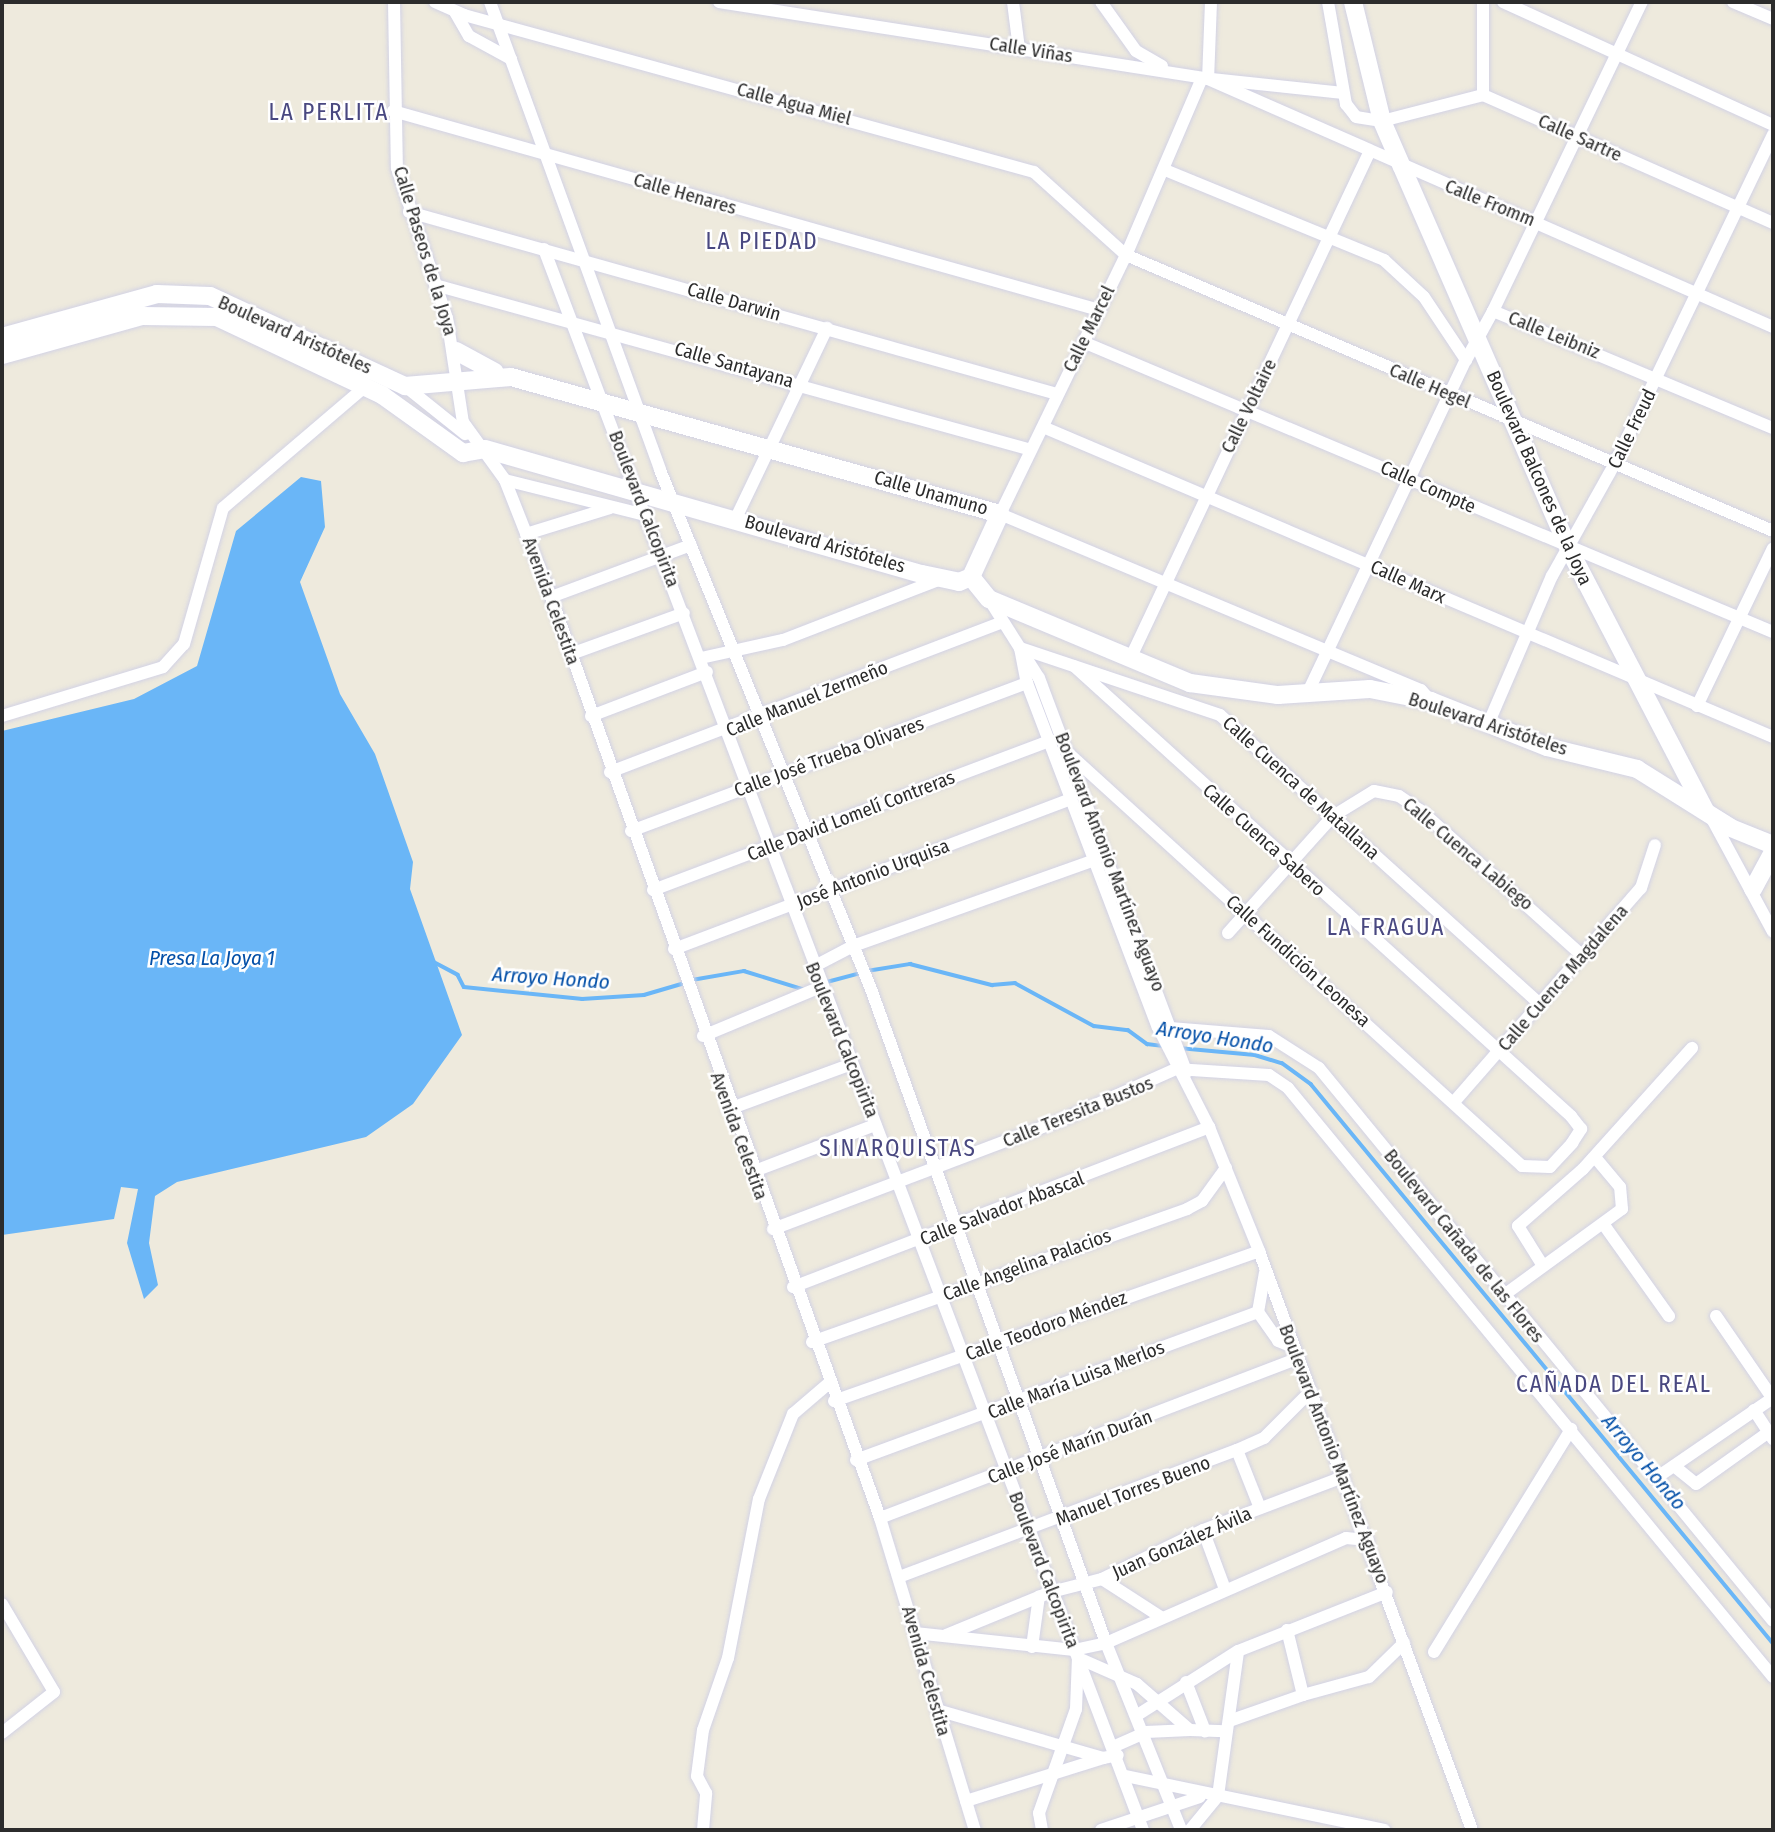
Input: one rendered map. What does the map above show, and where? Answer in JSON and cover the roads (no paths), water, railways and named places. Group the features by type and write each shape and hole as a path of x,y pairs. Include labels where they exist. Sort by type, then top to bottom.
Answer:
{"street":[{"name":"Calle Paseos de la Joya","path":"394,2 393,111 397,168 456,351 454,383 463,422 485,449"},
{"name":"Calle Agua Miel","path":"436,2 455,12 1024,168 1044,178 1126,256"},
{"name":"Boulevard Calcopirita","path":"489,2 548,155 580,259 637,410 803,835 853,946 1022,1402 1106,1643 1139,1714 1174,1802 1181,1830"},
{"name":"Calle Viñas","path":"719,2 1175,72 1205,79 1343,93"},
{"path":"1013,2 1019,49"},
{"path":"1101,2 1136,51 1175,72"},
{"path":"1205,79 1210,2"},
{"path":"1328,2 1343,93 1356,117 1382,121 1483,95 1483,2"},
{"name":"Boulevard Balcones de la Joya","path":"1353,2 1382,121 1570,551 1631,677 1705,810 1753,888 1773,932"},
{"path":"1503,2 1619,52 1773,125"},
{"path":"1493,311 1642,2"},
{"path":"1733,2 1748,5 1773,19"},
{"path":"455,12 470,36 511,60"},
{"name":"Calle Fromm","path":"1205,79 1368,153 1536,222 1773,327"},
{"name":"Calle Marcel","path":"971,577 1057,394 1126,256 1205,79"},
{"name":"Calle Sartre","path":"1483,95 1773,223"},
{"name":"Calle Henares","path":"393,111 1099,310"},
{"name":"Calle Freud","path":"1489,722 1526,632 1614,465 1773,134"},
{"name":"Calle Voltaire","path":"1130,659 1368,153"},
{"path":"1165,170 1329,239 1405,276 1466,360"},
{"name":"Calle Darwin","path":"409,212 1057,394"},
{"name":"Boulevard Calcopirita","path":"544,249 568,318 603,401 635,491 707,672 725,732 767,849 898,1182 961,1357 1030,1531 1045,1594 1076,1654 1126,1776 1142,1826"},
{"name":"Calle Hegel","path":"1126,256 1773,531"},
{"name":"Calle Santayana","path":"435,285 608,329 1031,450"},
{"name":"Boulevard Aristóteles","path":"5,345 47,323 156,294 210,296 405,386 485,449"},
{"name":"Calle Leibniz","path":"1308,692 1370,565 1408,478 1477,337 1493,311 1657,376 1773,428"},
{"name":"Boulevard Aristóteles","path":"5,345 52,341 142,316 203,315 366,386 451,448 485,449 736,518 929,577 989,599 1130,659 1217,690 1308,692 1370,689 1431,701 1547,747 1637,769 1705,810 1773,845"},
{"path":"47,323 37,336 52,341"},
{"path":"736,518 772,448 827,328"},
{"name":"Calle Compte","path":"1083,342 1248,407 1570,551 1773,632"},
{"path":"456,351 501,376"},
{"name":"Calle Unamuno","path":"405,386 501,376 637,410 1000,514 1421,690 1431,701"},
{"path":"2,716 163,667 184,644 223,508 366,386"},
{"name":"Calle Marx","path":"1042,427 1773,737"},
{"name":"Avenida Celestita","path":"485,449 505,480 551,597 610,772 812,1342 880,1518 975,1830"},
{"path":"505,480 645,515"},
{"path":"526,534 611,508"},
{"path":"551,597 691,545"},
{"path":"1697,706 1773,548"},
{"path":"701,658 731,653 813,631 929,577"},
{"name":"Boulevard Aristóteles","path":"929,577 958,582 971,577 989,599"},
{"name":"Boulevard Antonio Martínez Aguayo","path":"989,599 1002,622 1031,660 1068,752 1173,1026 1178,1058 1186,1083 1209,1127 1259,1251 1368,1540 1472,1830"},
{"path":"571,654 684,613"},
{"name":"Calle Manuel Zermeño","path":"610,772 725,732 1002,622"},
{"name":"Boulevard Antonio Martínez Aguayo","path":"1020,648 1027,683 1158,1027 1164,1042 1178,1058"},
{"name":"Calle Cuenca de Matallana","path":"1020,648 1220,715 1539,1003"},
{"name":"Calle Cuenca Sabero","path":"1074,666 1579,1125 1560,1159 1529,1170"},
{"path":"591,716 707,672"},
{"name":"Calle José Trueba Olivares","path":"631,831 1027,683"},
{"name":"Calle David Lomelí Contreras","path":"653,890 1049,741"},
{"name":"Calle Fundición Leonesa","path":"1068,752 1529,1170"},
{"name":"Calle Cuenca Labiego","path":"1228,933 1332,816 1364,793 1399,796 1496,873 1583,956"},
{"name":"José Antonio Urquisa","path":"674,949 1071,799"},
{"name":"Calle Cuenca Magdalena","path":"1454,1102 1641,888 1655,845"},
{"path":"1753,888 1773,852"},
{"path":"703,1036 818,979 853,946 1095,860"},
{"name":"Boulevard Cañada de las Flores","path":"1158,1027 1173,1026 1269,1036 1319,1068 1773,1620"},
{"path":"1543,1266 1518,1226 1595,1157 1692,1048"},
{"name":"Boulevard Cañada de las Flores","path":"1178,1058 1246,1069 1288,1088 1773,1677"},
{"name":"Calle Teresita Bustos","path":"773,1229 935,1169 1178,1058"},
{"path":"729,1109 852,1064"},
{"path":"752,1172 876,1125"},
{"name":"Calle Salvador Abascal","path":"793,1287 955,1227 1209,1127"},
{"path":"1504,1295 1604,1224 1626,1202 1595,1157"},
{"name":"Calle Angelina Palacios","path":"812,1342 977,1279 1188,1209 1202,1202 1226,1168"},
{"path":"1604,1224 1668,1316"},
{"name":"Calle Teodoro Méndez","path":"834,1401 1259,1251"},
{"path":"1265,1272 1258,1312 1278,1341 1296,1353"},
{"name":"Calle María Luisa Merlos","path":"856,1460 984,1416 1258,1312"},
{"path":"1656,1478 1773,1398 1716,1317"},
{"name":"Calle José Marín Durán","path":"880,1518 1042,1460 1296,1353"},
{"path":"703,1830 706,1793 697,1776 703,1730 728,1658 759,1499 793,1414 828,1384"},
{"name":"Manuel Torres Bueno","path":"899,1577 1030,1531 1264,1438 1311,1391"},
{"path":"1674,1466 1696,1484 1771,1436 1755,1410"},
{"path":"1434,1652 1571,1429"},
{"path":"1237,1450 1260,1508"},
{"name":"Juan González Ávila","path":"942,1636 1045,1594 1102,1579 1203,1530 1343,1477"},
{"path":"1346,1538 1357,1514"},
{"path":"1203,1530 1225,1589"},
{"path":"1076,1654 1346,1538 1368,1540"},
{"path":"1102,1579 1161,1616"},
{"path":"1139,1714 1156,1700 1238,1651 1387,1592"},
{"path":"1032,1647 1045,1594"},
{"path":"2,1604 54,1692 2,1733"},
{"path":"1287,1630 1303,1695"},
{"path":"915,1633 1076,1654 1122,1678 1156,1700 1190,1730"},
{"path":"966,1801 1057,1770 1103,1758 1146,1732 1205,1731 1229,1725 1303,1695 1369,1677 1404,1643"},
{"path":"1190,1830 1218,1796 1238,1651"},
{"path":"1042,1830 1039,1813 1066,1748 1076,1654"},
{"path":"1186,1682 1205,1731"},
{"path":"937,1710 1103,1758"},
{"path":"1126,1776 1167,1785 1202,1797"},
{"path":"1101,1830 1142,1826 1174,1802 1218,1796 1384,1830"}],"water":[{"name":"Presa La Joya 1","path":"301,477 321,481 325,527 300,582 340,694 375,754 413,862 410,889 462,1035 413,1104 366,1137 177,1182 155,1196 149,1243 158,1285 144,1299 127,1243 138,1189 121,1187 114,1219 2,1235 2,731 134,699 197,666 236,531"}],"waterway":[{"name":"Arroyo Hondo","path":"434,962 458,975 464,987 582,999 644,995 685,983"},
{"name":"Arroyo Hondo","path":"867,971 910,964 992,985 1015,983 1094,1026 1128,1030 1147,1044 1164,1046"},
{"name":"Arroyo Hondo","path":"692,980 744,971 802,989"},
{"name":"Arroyo Hondo","path":"827,982 860,973"},
{"name":"Arroyo Hondo","path":"1179,1048 1255,1055 1282,1063 1311,1084 1773,1643"}],"district":[{"name":"LA PERLITA","path":"329,112"},
{"name":"LA PIEDAD","path":"762,241"},
{"name":"LA FRAGUA","path":"1386,927"},
{"name":"SINARQUISTAS","path":"898,1148"},
{"name":"CAÑADA DEL REAL","path":"1614,1384"}]}
